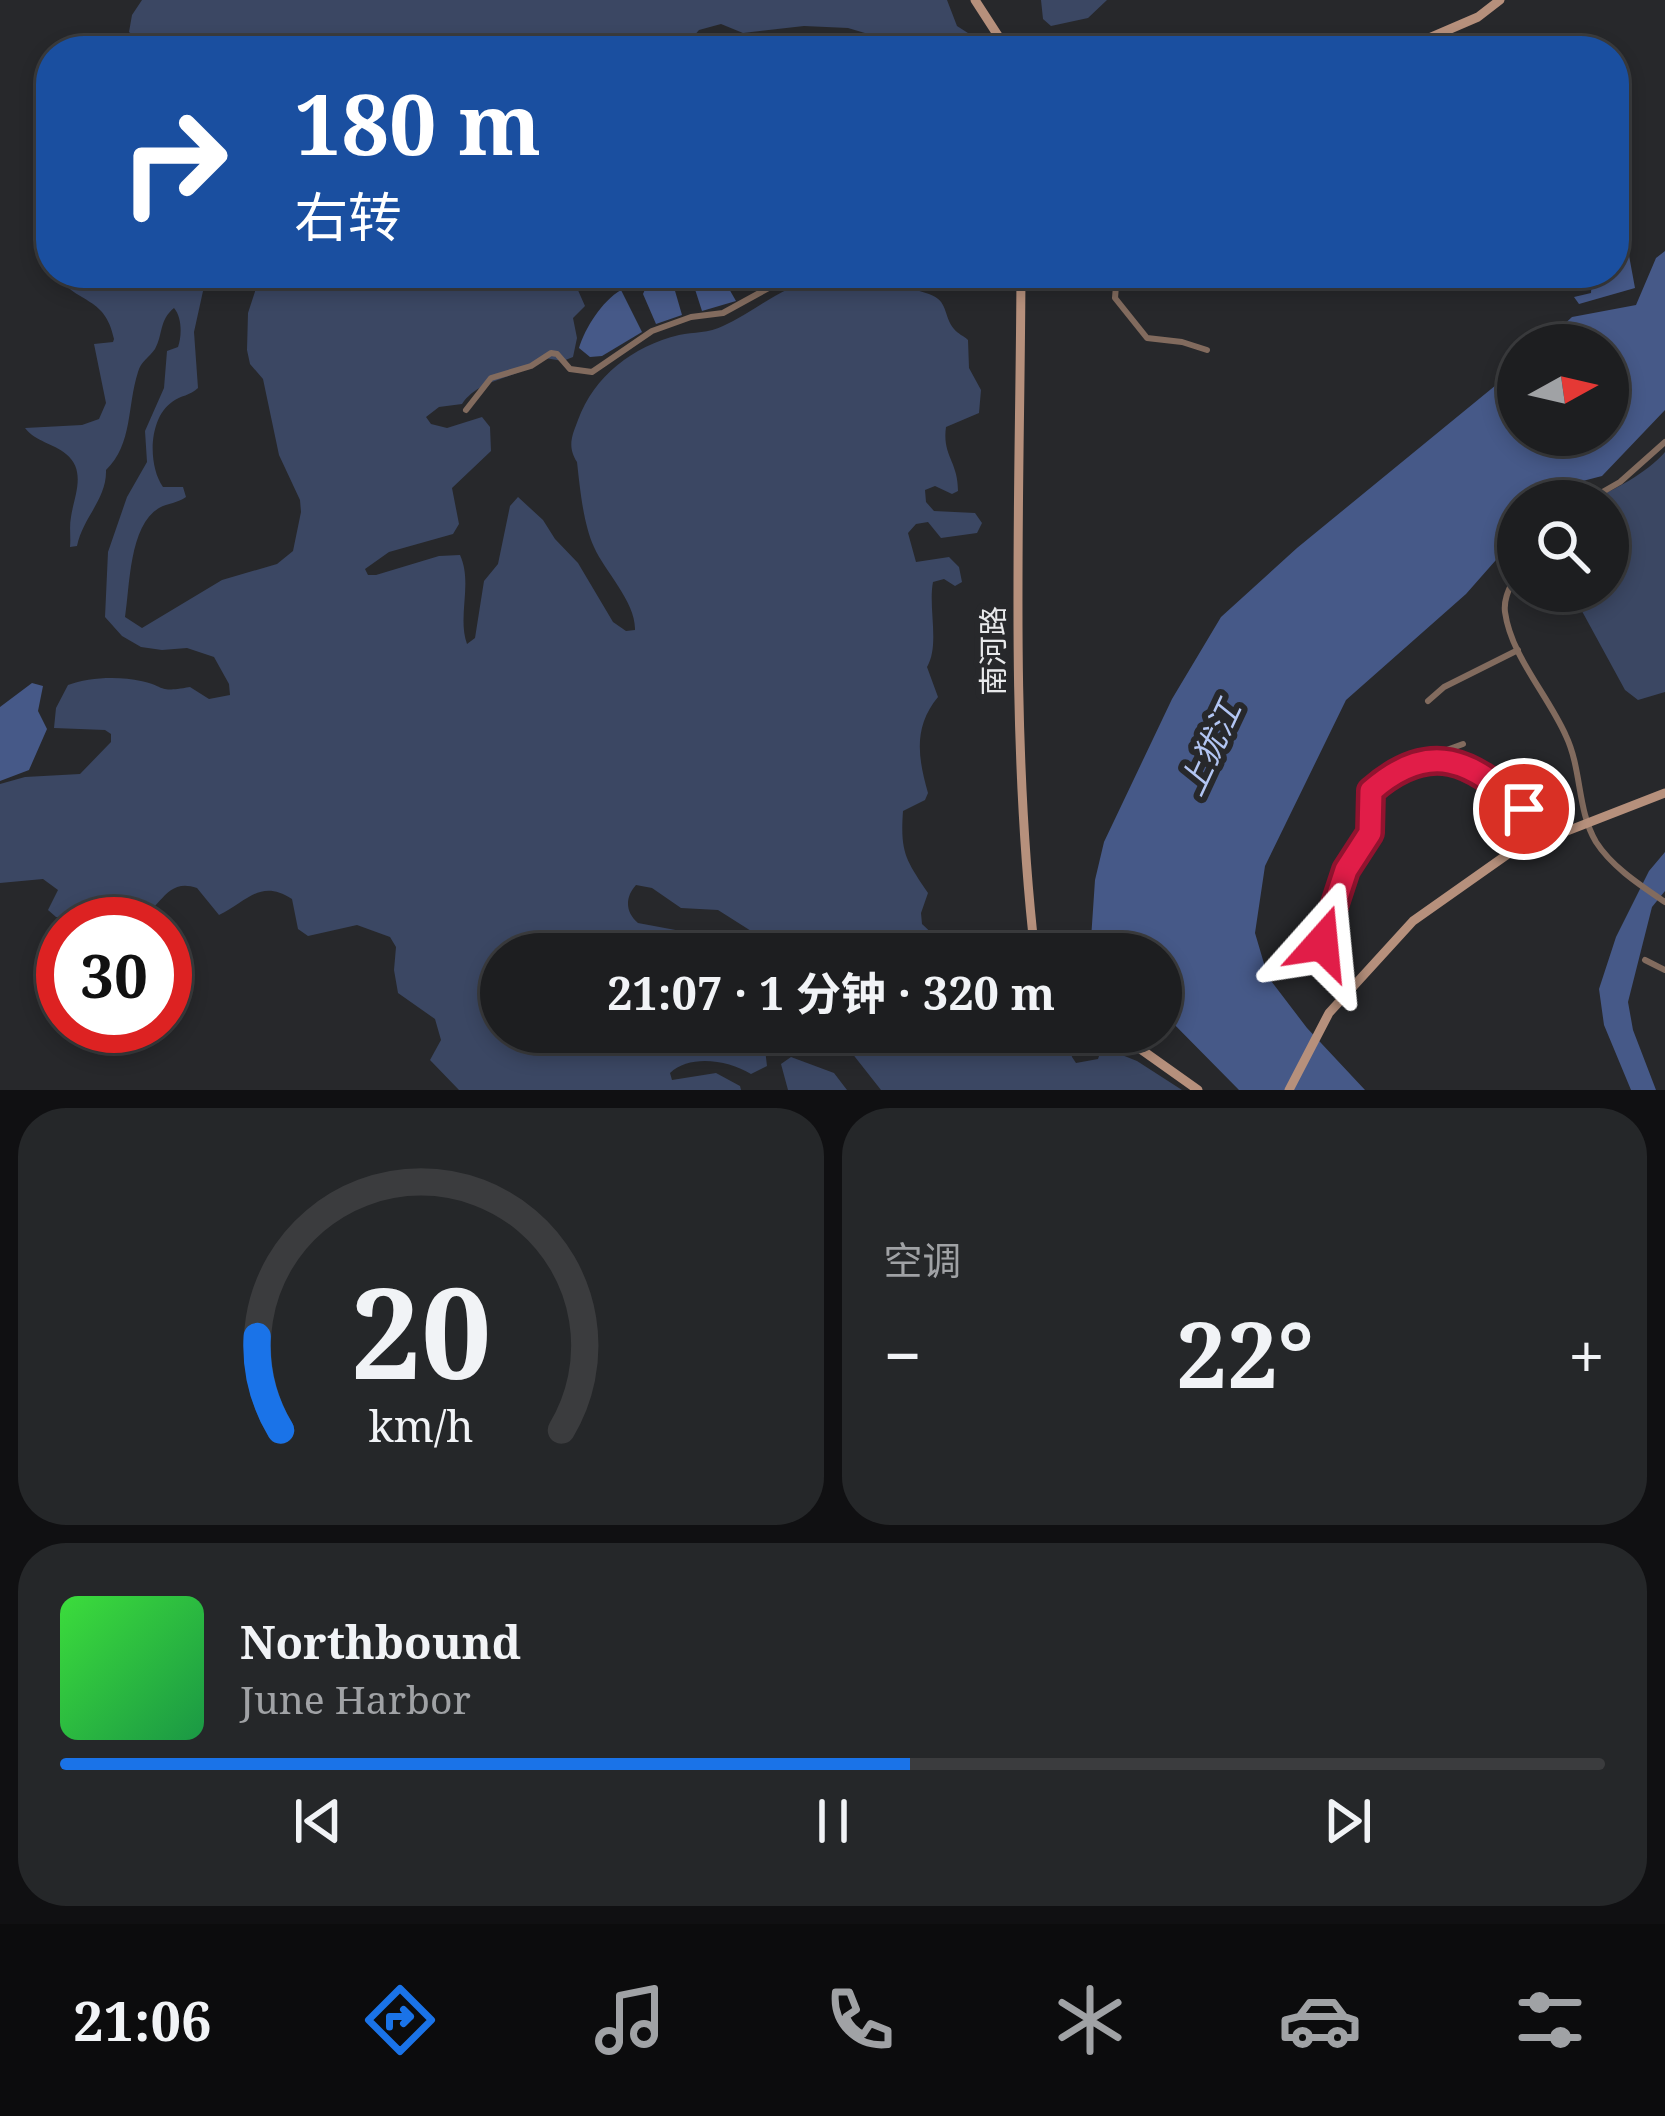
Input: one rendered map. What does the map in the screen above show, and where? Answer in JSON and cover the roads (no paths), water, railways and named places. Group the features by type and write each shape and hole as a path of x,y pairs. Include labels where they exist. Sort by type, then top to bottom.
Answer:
{"street":[{"path":"975,0 998,36"},
{"path":"1434,36 1478,17 1500,0"},
{"path":"466,410 496,376 531,366 551,353 570,369 592,372 652,332 692,317 723,313 769,288"},
{"name":"南河路","path":"1021,288 1019,787 1033,933"},
{"path":"1116,288 1115,298 1147,338 1182,341 1207,350"},
{"path":"1622,480 1665,442"},
{"path":"1505,612 1518,650 1567,737 1580,771 1586,823 1607,857 1665,902"},
{"path":"1429,701 1444,687 1518,650"},
{"path":"1322,943 1346,870 1370,833 1371,791 1396,769 1463,744"},
{"path":"1419,760 1472,770 1505,791 1538,822 1556,818 1563,832"},
{"path":"1289,1090 1328,1013 1413,921 1508,854 1665,793"},
{"path":"1645,960 1665,970"},
{"path":"1146,1053 1198,1090"}],"water":[{"path":"1665,251 1665,410 1629,448 1629,324 1564,324 1572,317 1636,305 1656,258"},
{"path":"1629,255 1635,288 1579,304 1574,297 1591,293 1591,288 1629,288"},
{"path":"646,288 674,288 682,315 656,324 643,294"},
{"path":"695,288 729,288 736,301 702,311"},
{"path":"621,290 642,332 602,356 590,357 579,348 585,332"},
{"name":"上犹江","path":"1497,384 1497,456 1621,456 1602,476 1587,480 1497,480 1497,559 1466,594 1346,700 1265,866 1255,933 1268,977 1307,1028 1365,1090 1239,1090 1182,1032 1182,933 1091,933 1095,880 1104,842 1172,699 1221,617 1297,548"},
{"path":"32,683 43,686 38,711 47,729 29,770 0,781 0,707"},
{"path":"1665,852 1665,891 1652,907 1628,1002 1633,1030 1656,1090 1631,1090 1604,1025 1599,989 1616,937 1649,871"}]}
